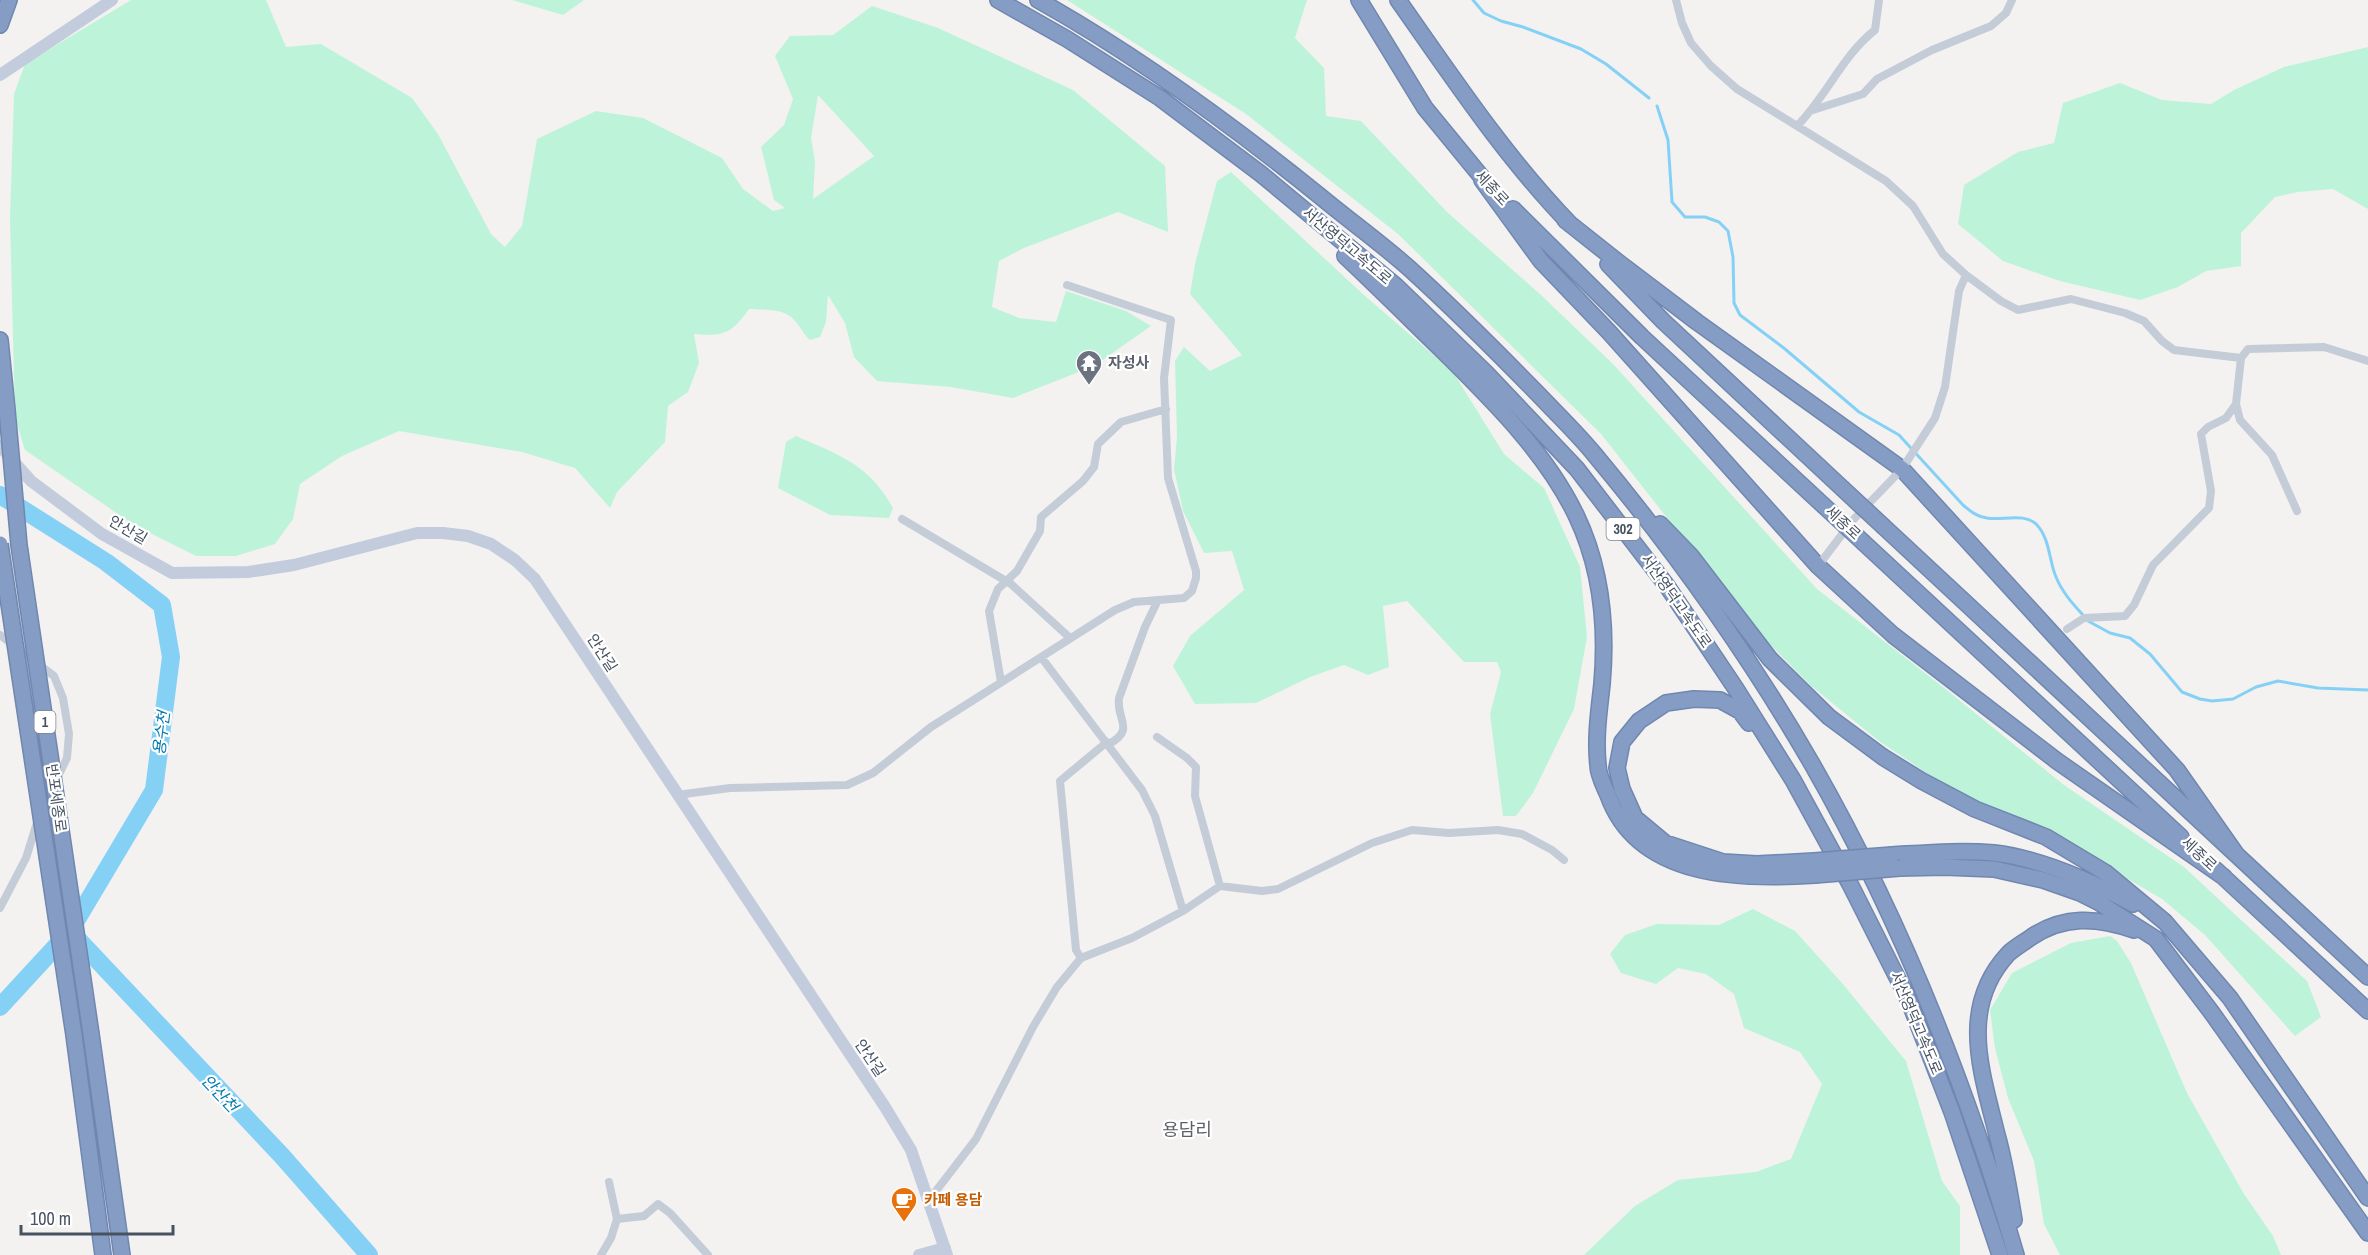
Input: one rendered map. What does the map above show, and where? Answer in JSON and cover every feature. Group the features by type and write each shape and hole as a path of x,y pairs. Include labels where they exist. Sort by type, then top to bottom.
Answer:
{"highway":[{"path":"0,25 9,0"},
{"name":"서산영덕고속도로","path":"998,0 1066,39 1160,98 1261,174 1396,286 1486,373 1577,469 1667,586 1737,689 1793,780 1851,886 1909,1001 1952,1112 2000,1255"},
{"name":"서산영덕고속도로","path":"1038,0 1075,21 1185,94 1270,156 1398,260 1499,354 1593,452 1683,567 1756,672 1812,765 1869,872 1923,991 1966,1104 2016,1255"},
{"name":"세종로","path":"1359,0 1425,108 1482,180 1642,338 2368,1011"},
{"name":"세종로","path":"1398,0 1501,144 1565,219 1663,321 2368,976"},
{"path":"1261,174 1478,386 1551,471 1577,516 1596,567 1603,627 1598,768 1613,809 1642,845 1686,867 1739,876 1780,877 1814,868"},
{"path":"1482,180 1541,261 1610,332 1818,566 1893,635 2048,754 2223,877"},
{"path":"1565,219 1697,322 1905,463 2177,770 2236,854"},
{"name":"반포세종로","path":"0,340 19,545 122,1255"},
{"path":"1593,452 1691,556 1770,660 1828,717 1883,757 1922,781 1975,809 2046,837 2106,873 2165,921 2230,998 2368,1198"},
{"name":"반포세종로","path":"0,544 74,1035 103,1255"},
{"path":"1793,780 1740,711 1720,700 1694,699 1666,703 1639,721 1622,742 1617,768 1622,789 1635,818 1665,843 1723,862 1814,868 1896,862 1953,851 1996,854 2035,862 2109,891 2165,921"},
{"path":"1896,862 1994,869 2043,880 2089,897 2156,939 2212,1013 2368,1233"},
{"path":"2021,1255 2000,1145 1979,1062 1977,1023 1987,983 2009,953 2041,931 2064,921 2095,921 2120,925 2156,939"}],"street":[{"path":"0,75 112,0"},
{"path":"1676,0 1682,24 1691,43 1711,66 1737,89 1886,181 1913,206 1943,254 1966,275 2001,301 2018,310 2071,299 2125,312 2144,321 2162,342 2174,350 2241,358"},
{"path":"1797,126 1813,110 1861,41 1875,30 1879,0"},
{"path":"1813,110 1863,94 1877,79 1932,50 1991,26 2006,13 2012,0"},
{"path":"1818,566 1853,520 1905,463 1935,418 1945,387 1959,291 1966,275"},
{"path":"677,795 730,788 847,785 873,773 931,727 1115,610 1134,602 1184,598 1192,591 1196,571 1168,478 1164,378 1171,320 1067,285"},
{"path":"2297,511 2272,455 2240,420 2236,404 2241,358 2248,349 2324,346 2368,362"},
{"path":"2067,629 2088,618 2125,616 2134,605 2152,566 2172,543 2209,508 2211,491 2201,434 2208,427 2226,418 2236,404"},
{"path":"1001,682 989,611 998,589 1017,570 1040,531 1041,517 1083,481 1094,468 1098,444 1121,422 1166,409"},
{"name":"안산길","path":"0,446 31,481 93,528 172,573 220,574 294,565 417,534 442,533 468,536 491,544 515,560 535,579 885,1107 911,1150 946,1252"},
{"path":"902,519 1006,582 1071,638"},
{"path":"1081,958 1076,950 1060,781 1124,733 1125,727 1118,707 1119,698 1144,627 1158,600"},
{"path":"0,635 54,676 63,698 69,734 68,758 40,813 26,858 0,908"},
{"path":"1041,657 1142,790 1155,816 1183,911"},
{"path":"1157,737 1196,767 1195,795 1220,886"},
{"path":"929,1200 976,1139 1033,1027 1057,987 1081,958 1132,938 1183,911 1220,886 1262,891 1278,889 1372,843 1412,830 1449,833 1498,830 1522,834 1564,860"},
{"path":"601,1255 611,1238 617,1219 609,1182"},
{"path":"617,1219 644,1216 658,1204 670,1213 708,1255"},
{"path":"919,1255 946,1252"}],"green space":[{"path":"131,0 266,0 286,47 321,44 412,98 438,134 491,234 505,247 522,226 537,139 596,111 643,118 722,158 743,189 773,211 785,208 774,200 761,147 784,125 793,99 775,56 790,36 833,35 872,6 938,28 1073,90 1165,166 1168,232 1118,212 1024,248 999,261 992,307 1019,318 1056,322 1066,291 1126,311 1151,326 1094,366 1013,398 951,387 877,381 854,357 845,323 828,295 826,322 820,337 810,340 795,321 786,314 774,310 749,309 726,332 713,335 694,334 699,363 688,392 668,406 665,442 617,492 610,508 575,468 522,452 399,431 342,456 300,484 293,519 275,544 236,556 196,556 134,525 25,450 15,418 10,218 14,94 25,64","holes":["818,95 874,156 813,199 815,161 811,138"]},
{"path":"512,0 584,0 563,15"},
{"path":"1067,0 1307,0 1295,38 1324,68 1326,116 1361,121 1447,212 1541,295 1614,365 1817,589 2064,785 2184,867 2307,981 2321,1017 2295,1036 2205,935 2162,899 2044,830 1951,789 1879,741 1810,685 1753,627 1601,434 1398,234 1246,114"},
{"path":"2368,47 2368,209 2333,189 2298,192 2275,197 2241,233 2241,266 2206,271 2178,287 2140,300 2060,281 2003,261 1958,224 1964,185 2018,152 2054,143 2063,103 2120,83 2162,100 2211,104 2234,90 2284,67"},
{"path":"1231,172 1364,295 1453,372 1504,454 1544,488 1580,567 1587,637 1574,709 1533,793 1516,816 1503,816 1490,714 1501,672 1497,662 1464,662 1407,601 1383,606 1389,667 1368,675 1344,665 1310,677 1256,703 1195,704 1173,666 1190,636 1244,590 1232,551 1204,553 1183,511 1174,469 1177,437 1175,361 1184,347 1210,371 1242,355 1190,294 1195,264 1217,181"},
{"path":"796,436 839,456 863,471 884,493 893,508 889,518 830,515 778,488 786,442"},
{"path":"1753,909 1795,931 1842,983 1906,1061 1942,1181 1960,1206 1960,1255 1584,1255 1635,1206 1678,1180 1756,1172 1791,1159 1822,1084 1800,1052 1744,1028 1734,994 1706,974 1678,968 1656,984 1621,973 1610,954 1625,935 1657,924 1719,925"},
{"path":"2110,936 2117,941 2131,963 2187,1093 2244,1194 2273,1236 2281,1255 2060,1255 2044,1224 2034,1161 2008,1098 1995,1048 1990,1010 2012,973 2071,943"}],"waterway":[{"path":"1473,0 1484,13 1501,21 1581,49 1606,64 1649,98"},
{"path":"1657,106 1668,140 1672,202 1685,217 1705,217 1719,222 1728,231 1733,257 1734,303 1740,315 1785,349 1859,412 1899,435 1971,511 1993,519 2026,519 2037,525 2049,550 2058,582 2083,615"},
{"name":"용수천","path":"0,495 106,562 162,605 171,657 154,790 70,931 0,1007"},
{"path":"2088,621 2110,633 2130,638 2150,654 2182,692 2200,699 2212,701 2233,699 2256,687 2278,681 2318,688 2368,690"},
{"name":"안산천","path":"70,931 282,1156 369,1255"}],"place":[{"name":"자성사","path":"1089,386"},
{"name":"카페 용담","path":"904,1223"}],"district":[{"name":"용담리","path":"1187,1130"}]}
